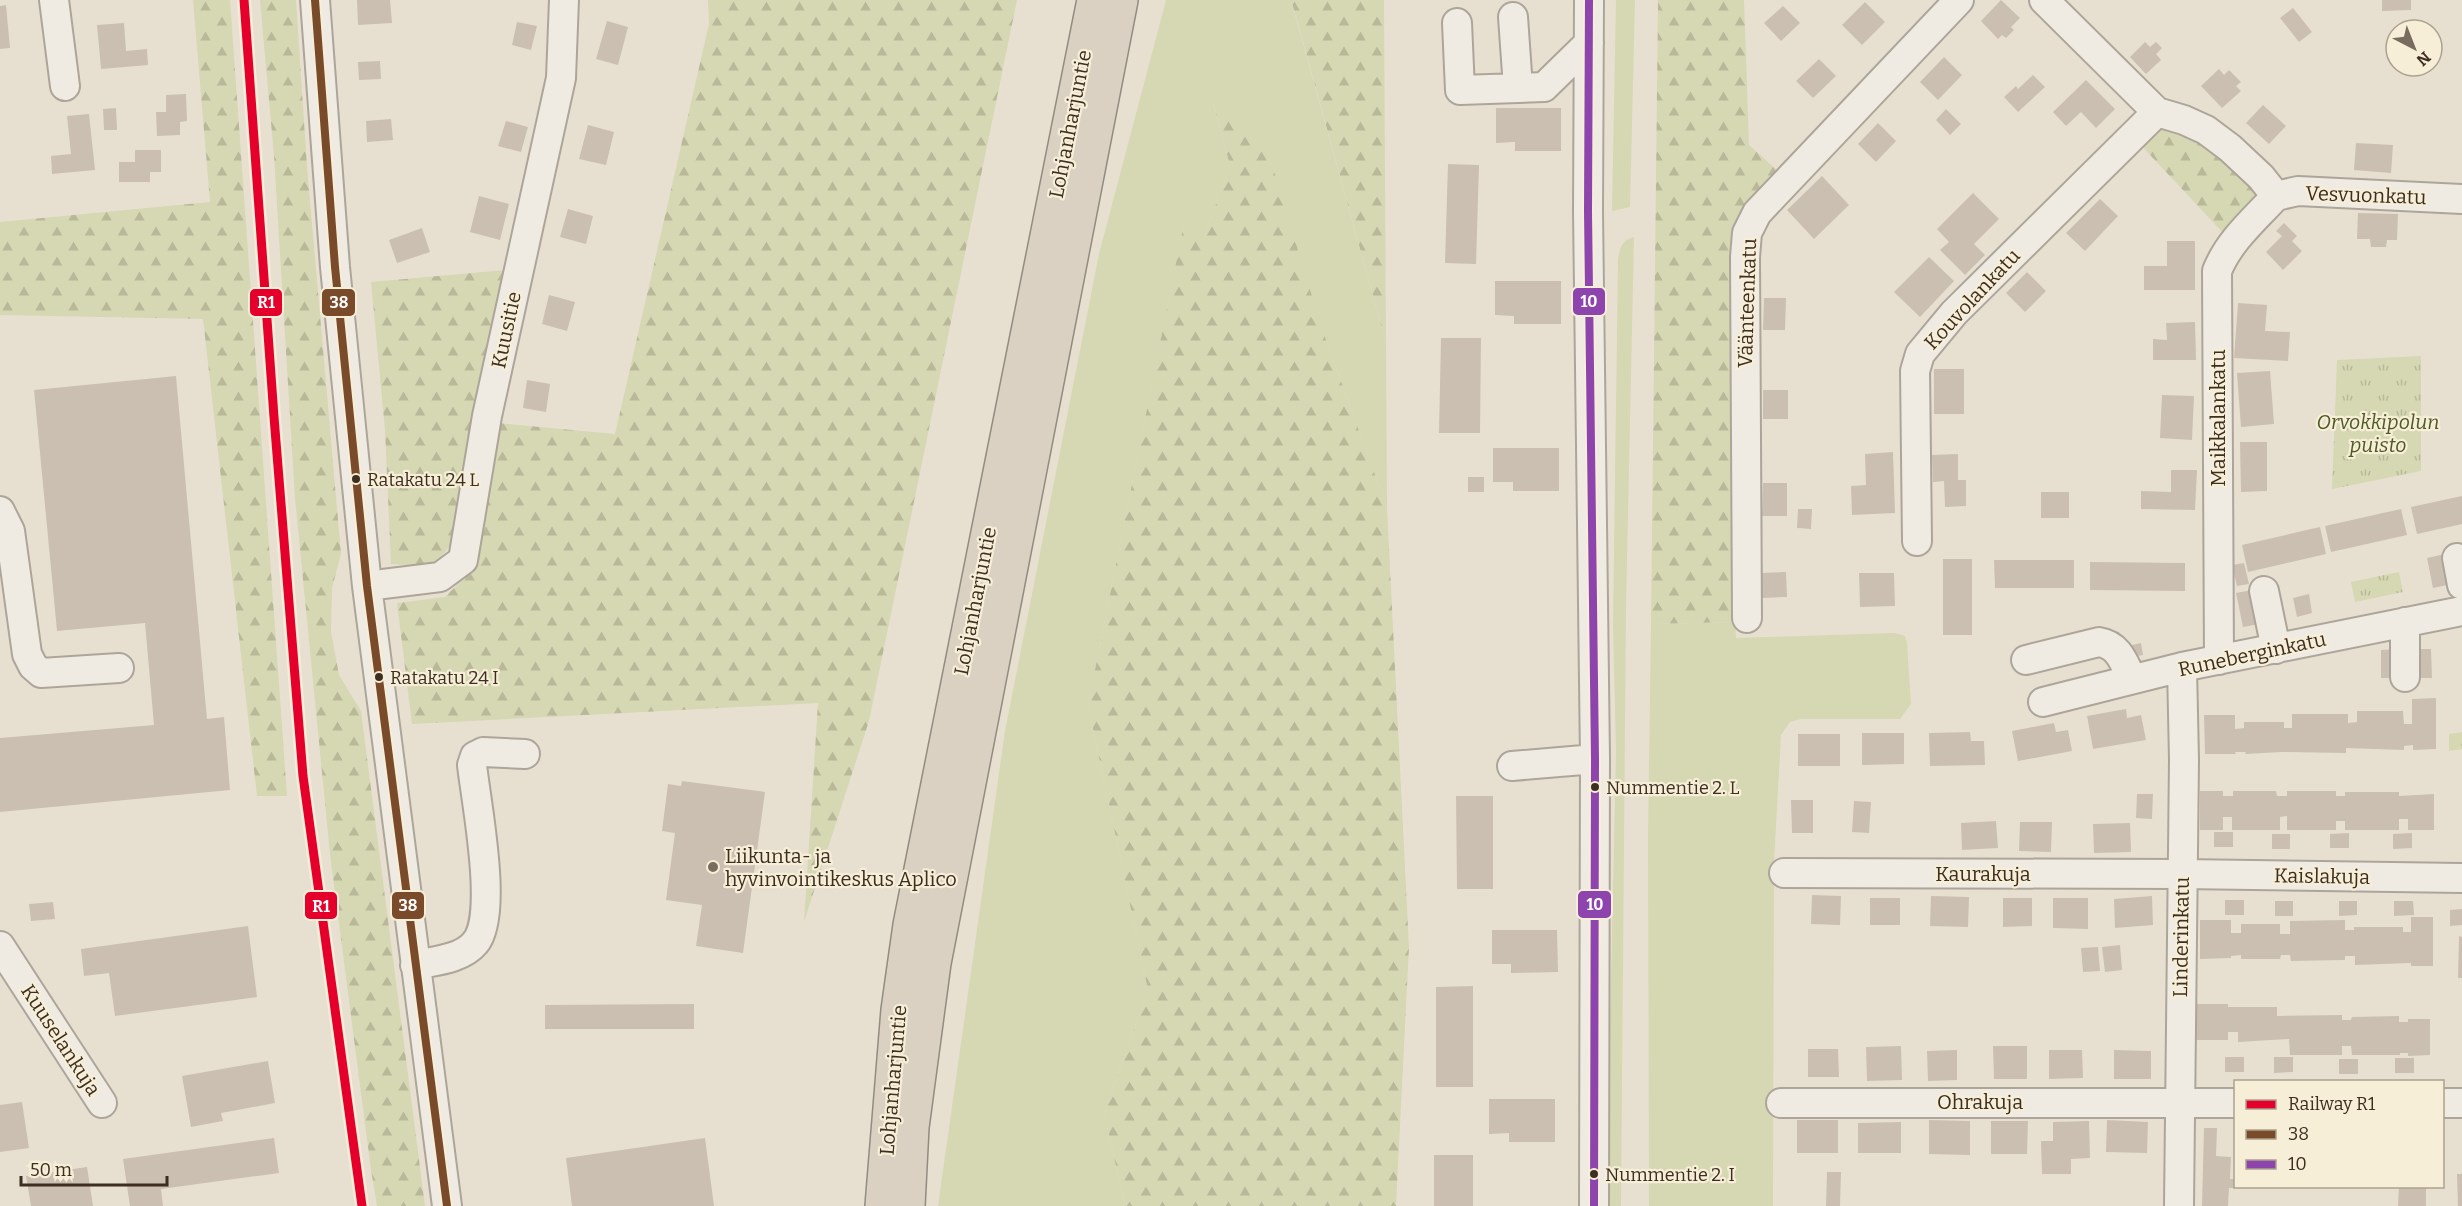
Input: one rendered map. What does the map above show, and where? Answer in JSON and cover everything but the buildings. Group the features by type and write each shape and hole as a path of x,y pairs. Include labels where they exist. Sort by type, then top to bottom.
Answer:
{"highway":[{"path":"1086,0 1094,71"},
{"name":"Lohjanharjuntie","path":"908,1206 912,1127 934,963 1094,71 1094,0"},
{"name":"Lohjanharjuntie","path":"882,1206 898,1010 912,914 1094,71 1121,0"},
{"path":"1094,71 1130,0"},
{"path":"861,1206 876,1072 898,1010"}],"street":[{"path":"54,0 65,86"},
{"path":"315,0 334,267 367,586 447,1206"},
{"name":"Kuusitie","path":"367,586 440,577 463,560 487,416 561,78 564,0"},
{"path":"1589,0 1588,210 1595,759 1594,1206"},
{"name":"Väänteenkatu","path":"1747,618 1745,341 1747,233 1757,213 1959,0"},
{"path":"2044,0 2157,112 2184,120 2205,130 2261,177 2276,196"},
{"path":"1513,18 1518,88"},
{"path":"1457,23 1460,90 1544,87 1589,43"},
{"name":"Kouvolankatu","path":"1917,541 1915,371 1920,354 1954,313 2157,112"},
{"name":"Vesvuonkatu","path":"2276,196 2298,191 2462,199"},
{"name":"Maikkalankatu","path":"2219,660 2217,271 2232,242 2276,196"},
{"path":"0,512 10,531 7,552 27,654 33,666 41,673 119,668"},
{"path":"2457,558 2462,585"},
{"path":"2264,591 2276,649"},
{"name":"Runeberginkatu","path":"2043,702 2182,668 2462,611"},
{"path":"2405,622 2405,677"},
{"path":"2026,660 2099,642 2108,644 2116,650 2132,679"},
{"name":"Linderinkatu","path":"2179,1206 2184,760 2182,668"},
{"path":"415,965 466,951 477,942 486,916 486,888 472,765 475,756 483,752 525,753"},
{"path":"1512,766 1595,759"},
{"name":"Kaurakuja","path":"1784,873 2182,874"},
{"name":"Kaislakuja","path":"2182,874 2462,878"},
{"name":"Kuuselankuja","path":"0,946 102,1103"},
{"name":"Ohrakuja","path":"1780,1103 2234,1103"},
{"path":"2444,1103 2462,1103"}],"green space":[{"path":"193,0 230,0 287,796 257,796 203,319 0,315 0,222 210,202"},
{"path":"260,0 296,0 307,167 341,554 332,588 331,632 339,675 361,711 425,1206 377,1206 371,1170 330,854 295,498 274,156"},
{"path":"708,0 1017,0 869,721 804,922 818,703 412,724 397,603 445,597 475,567 498,423 615,434 709,24"},
{"path":"1166,0 1291,0 1386,343 1387,508 1321,326 1212,100 1230,165 1204,237 1184,224 1088,705 1148,990 1104,1113 1125,1206 938,1206 1005,731 1099,254"},
{"path":"1291,0 1384,0 1386,343 1297,20"},
{"path":"1616,0 1635,0 1630,207 1612,211"},
{"path":"1658,0 1744,0 1749,145 1779,172 1754,203 1735,622 1651,624"},
{"path":"1212,99 1263,135 1321,326 1387,508 1409,947 1396,1206 1125,1206 1104,1113 1148,990 1088,705 1184,223 1204,237 1230,165"},
{"path":"2165,125 2214,147 2256,191 2256,200 2226,236 2136,140"},
{"path":"1634,237 1626,607 1621,1206 1606,1206 1616,752 1613,625 1618,259 1622,245"},
{"path":"506,270 457,534 443,554 431,563 391,564 385,430 371,282"},
{"name":"Orvokkipolun puisto","path":"2421,356 2421,471 2332,489 2337,360"},
{"path":"2399,572 2403,592 2355,602 2351,582"},
{"path":"1735,622 1736,638 1895,633 1905,636 1911,704 1900,719 1801,719 1790,722 1781,735 1774,862 1773,1206 1649,1206 1648,836 1651,624"},
{"path":"2462,732 2462,749 2449,751 2449,734"}],"rail line":[{"name":"R1","path":"244,0 303,776 362,1206"}],"transit line":[{"name":"38","path":"315,0 335,267 367,586 447,1206"},
{"name":"10","path":"1589,0 1588,211 1595,759 1594,1206"}],"place":[{"name":"Ratakatu 24 L","path":"356,479"},
{"name":"Ratakatu 24 I","path":"379,677"},
{"name":"Nummentie 2. L","path":"1595,787"},
{"name":"Liikunta- ja hyvinvointikeskus Aplico","path":"713,867"},
{"name":"Nummentie 2. I","path":"1594,1174"}]}
